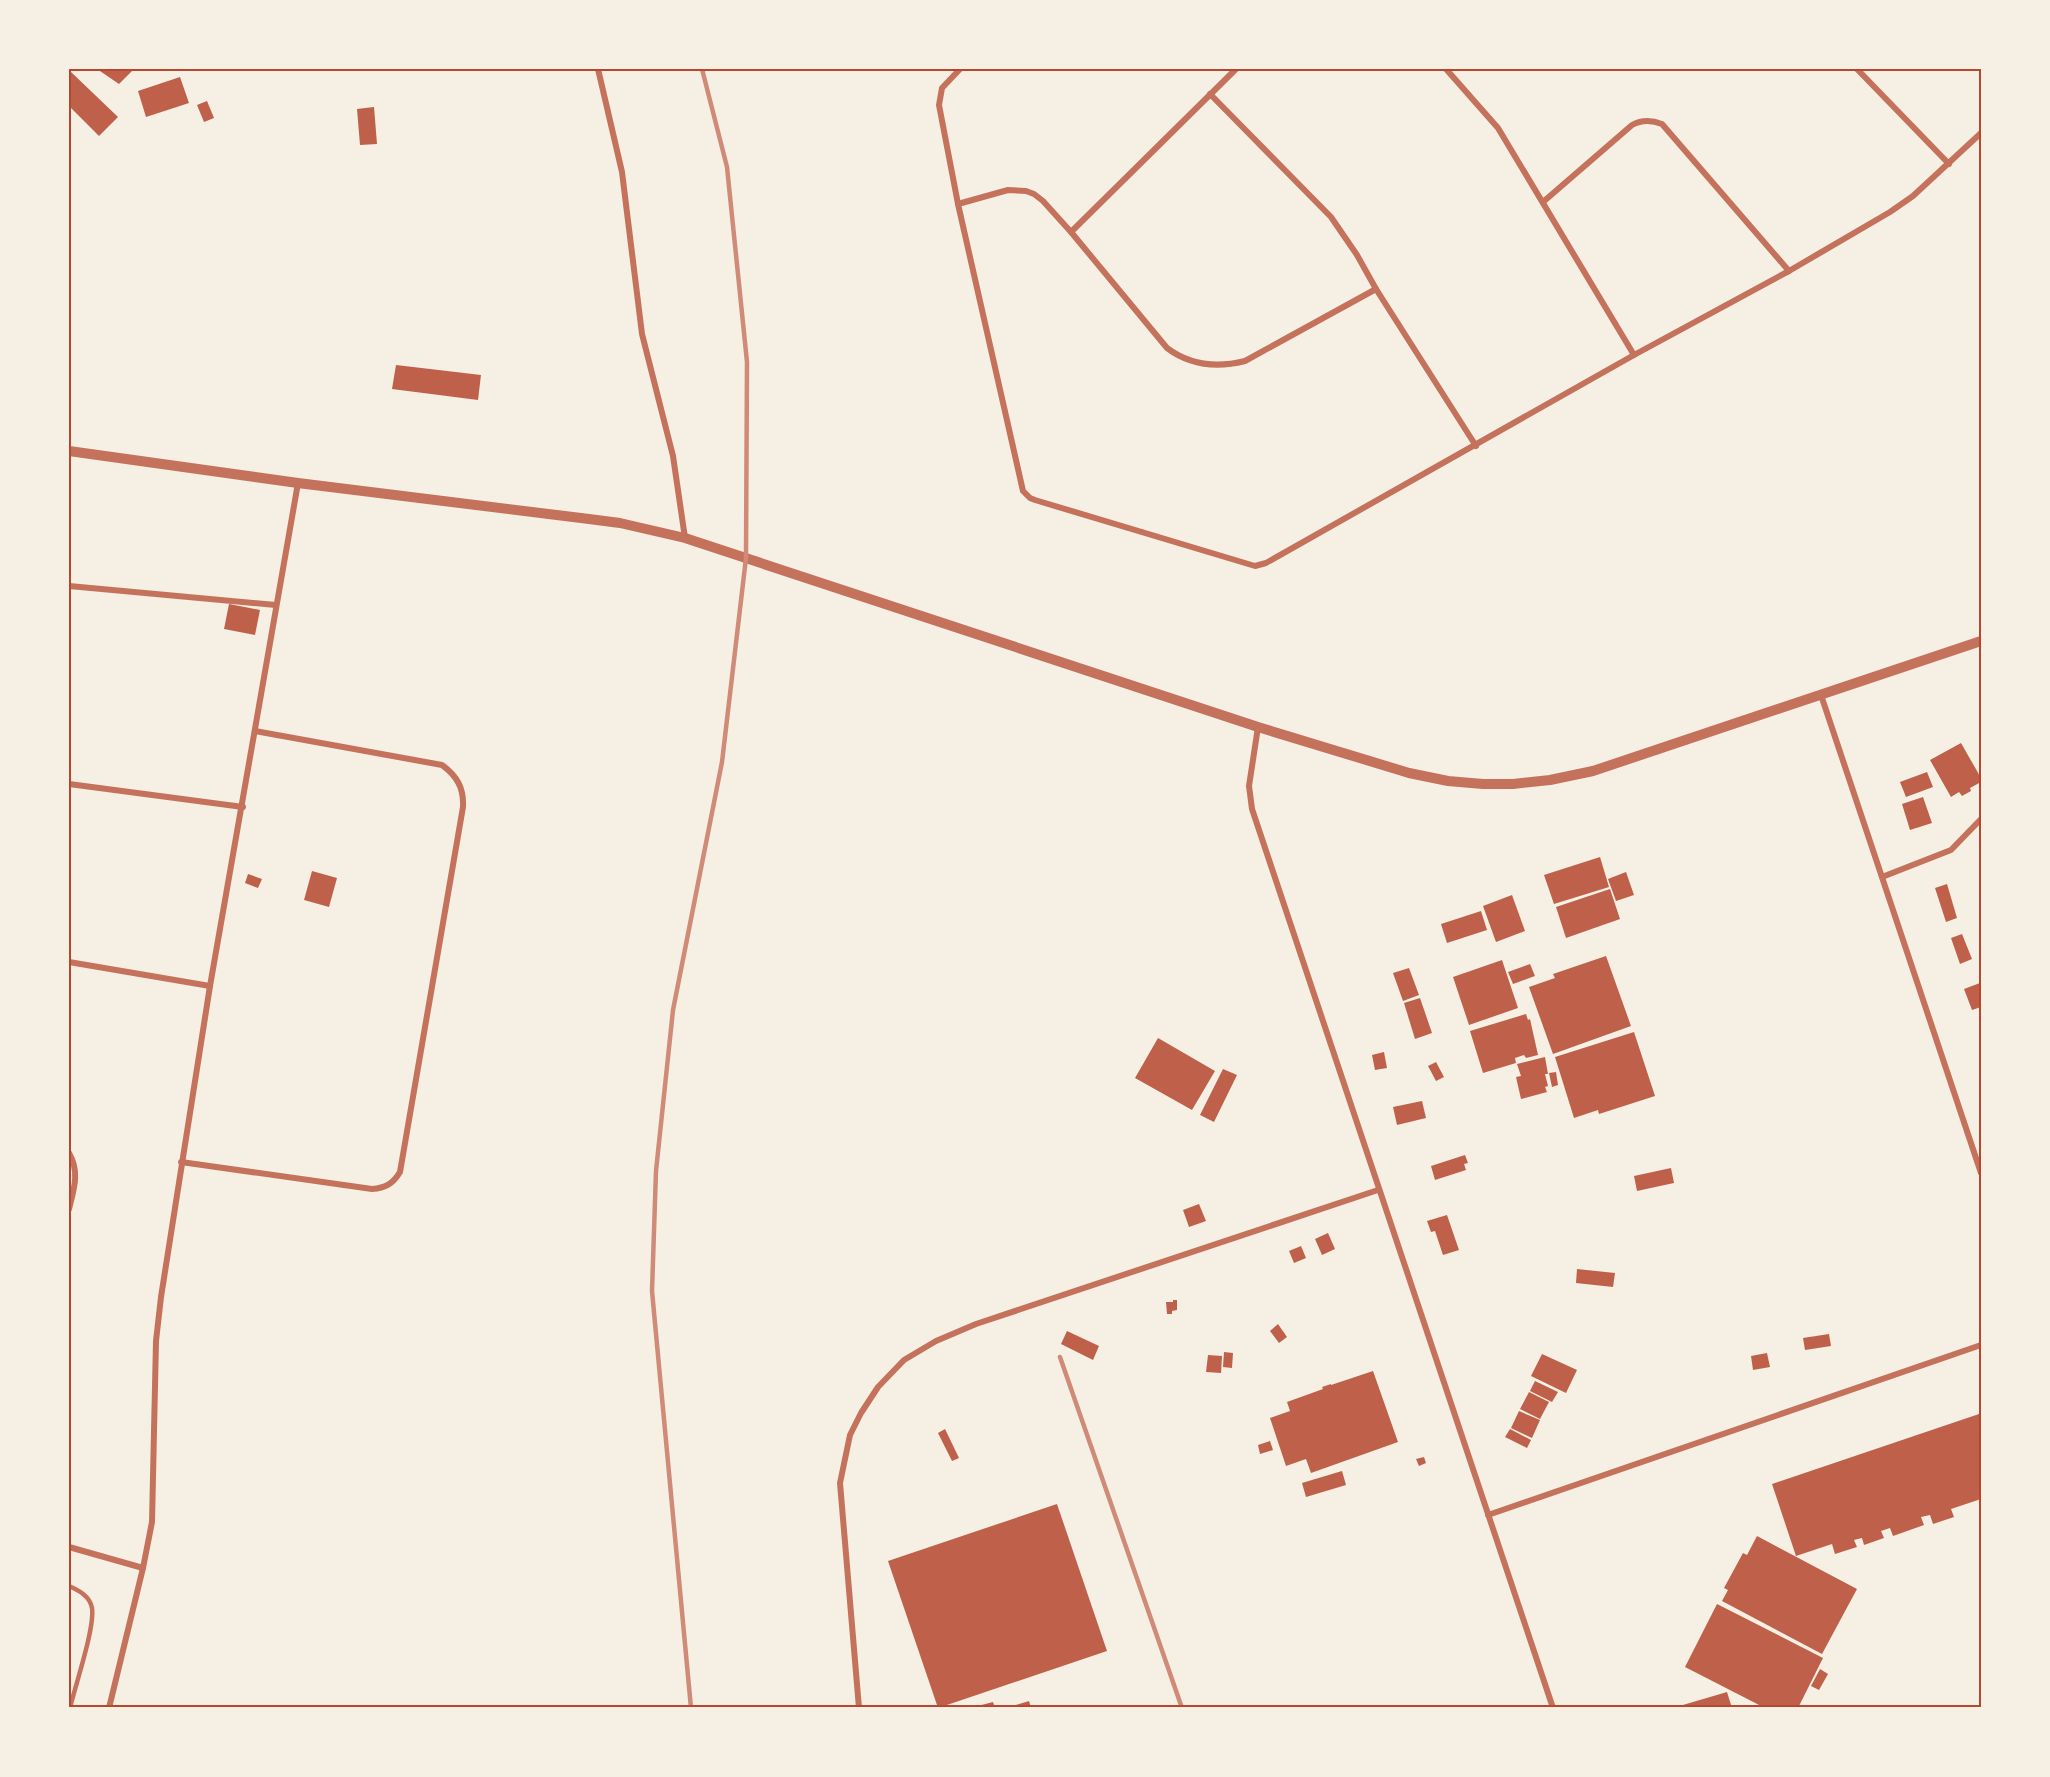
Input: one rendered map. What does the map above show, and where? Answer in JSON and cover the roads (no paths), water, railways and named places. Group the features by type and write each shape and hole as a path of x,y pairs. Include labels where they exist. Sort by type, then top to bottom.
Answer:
{"street":[{"path":"598,69 622,172 642,334 673,456 685,538"},
{"path":"960,69 942,88 939,98 958,204 1023,491 1030,498 1258,566 1476,446 1634,355 1790,272 1913,196 1981,133"},
{"path":"1071,232 1236,69"},
{"path":"1446,69 1492,119 1634,355"},
{"path":"1857,69 1949,164"},
{"path":"1210,94 1331,217 1476,446"},
{"path":"1543,202 1632,125 1641,121 1657,122 1662,124 1790,272"},
{"path":"958,204 1008,190 1026,191 1043,201 1167,348 1176,355 1200,363 1225,365 1245,361 1376,289"},
{"path":"69,451 298,483 620,523 685,538 1258,727 1409,774 1448,781 1513,783 1550,780 1593,771 1981,641"},
{"path":"110,1708 143,1568 153,1514 156,1341 161,1297 210,986 298,483"},
{"path":"69,586 276,605"},
{"path":"1821,695 1981,1173"},
{"path":"1258,727 1249,786 1252,809 1378,1191 1553,1708"},
{"path":"181,1162 372,1189 389,1185 396,1179 400,1172 463,807 462,789 457,779 442,765 255,731"},
{"path":"69,784 243,807"},
{"path":"1882,877 1951,850 1981,819"},
{"path":"69,962 210,986"},
{"path":"69,1153 76,1173 69,1209"},
{"path":"859,1708 840,1483 850,1435 861,1413 878,1387 904,1360 936,1341 976,1324 1378,1191"},
{"path":"1488,1515 1981,1346"},
{"path":"69,1547 143,1568"}],"lane":[{"path":"69,1586 85,1596 92,1608 91,1625 70,1708"}],"railway":[{"path":"691,1708 652,1291 656,1171 673,1010 722,762 746,558 747,362 727,167 702,69"},
{"path":"1060,1357 1182,1708"}]}
